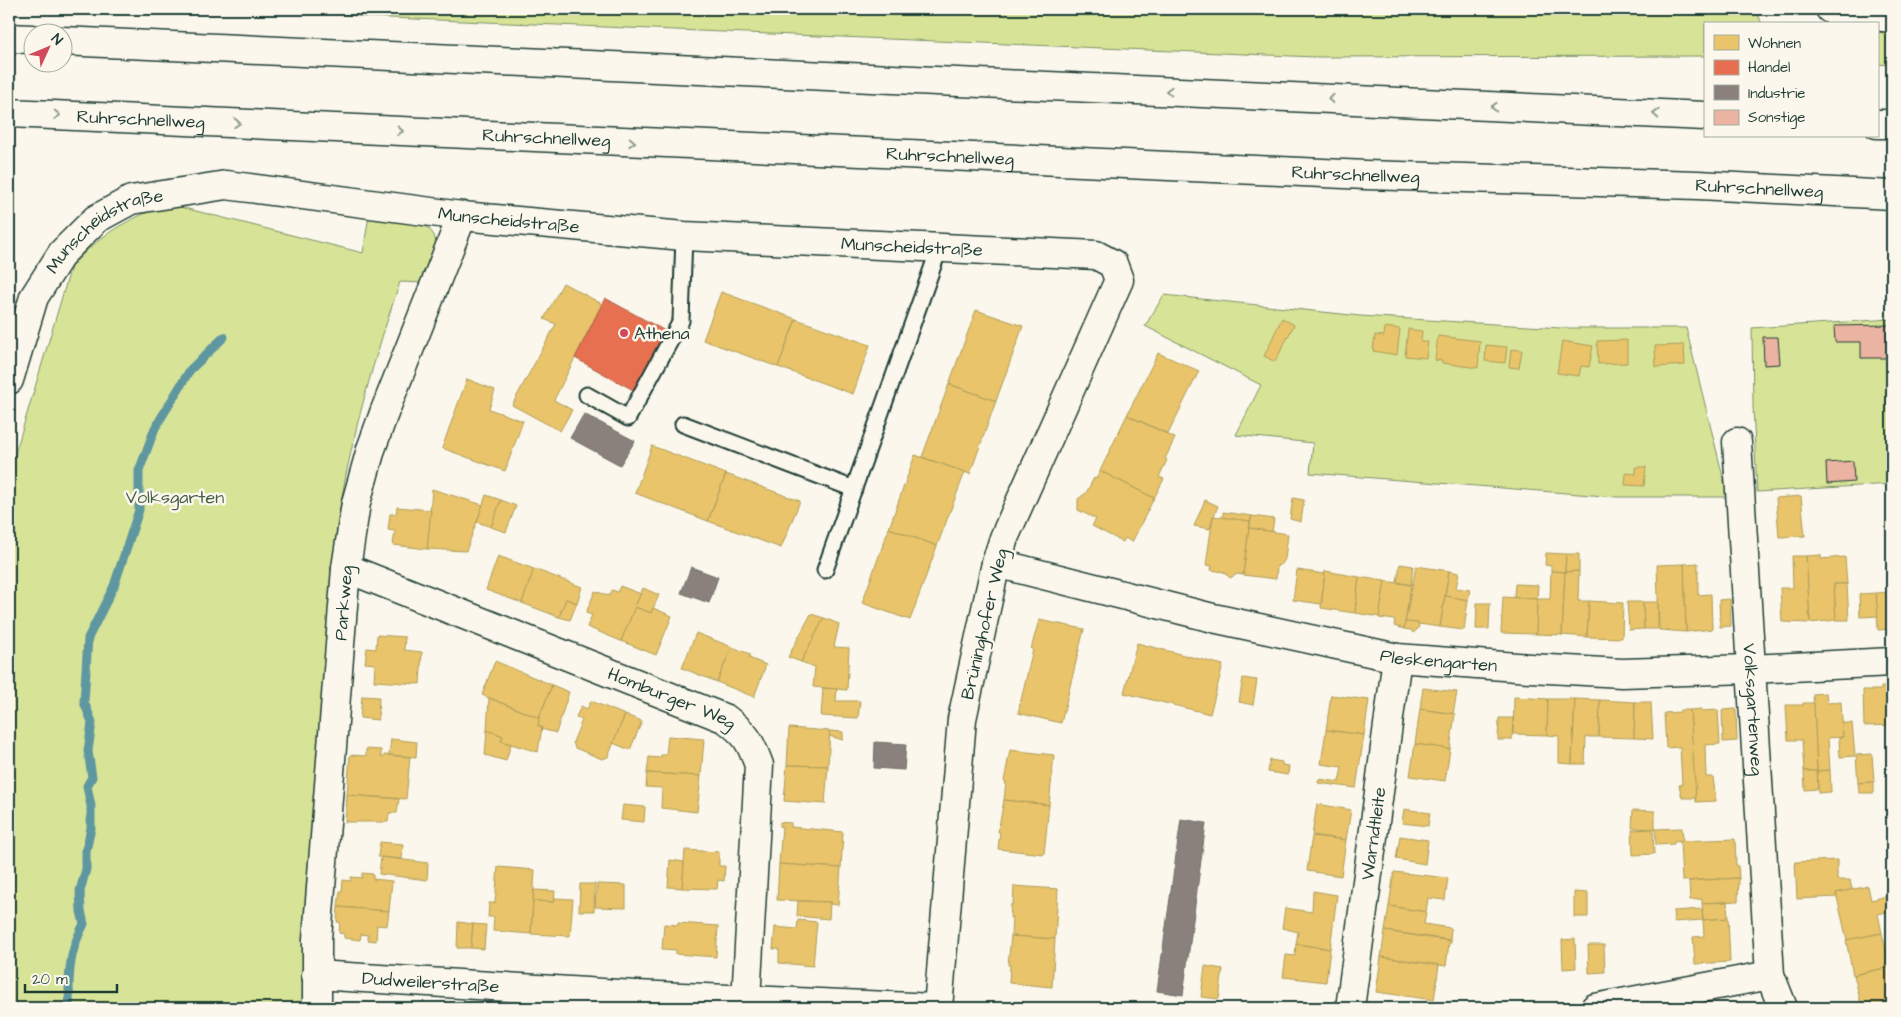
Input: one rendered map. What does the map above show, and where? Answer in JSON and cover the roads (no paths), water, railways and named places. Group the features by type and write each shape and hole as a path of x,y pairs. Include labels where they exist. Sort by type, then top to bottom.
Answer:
{"main road":[{"path":"1830,9 1892,18"},
{"path":"9,38 22,39"},
{"path":"72,40 1704,116"},
{"name":"Ruhrschnellweg","path":"9,113 1356,175 1688,184 1892,195"},
{"path":"1878,124 1892,124"},
{"name":"Munscheidstraße","path":"9,380 34,297 62,253 96,219 131,200 226,185 462,216 684,236 940,246 1096,255 1113,264"},
{"name":"Parkweg","path":"318,1008 316,975 317,939 346,568 356,503 371,449 462,216"},
{"name":"Brüninghofer Weg","path":"936,1008 962,719 996,563 1004,538 1119,280 1113,264"},
{"name":"Volksgartenweg","path":"1737,442 1742,497 1750,669 1770,975 1783,1008"},
{"name":"Pleskengarten","path":"996,563 1213,618 1397,658 1530,668 1622,672 1750,669 1892,662"},
{"name":"Homburger Weg","path":"346,568 726,719 740,730 751,742 759,765 746,1000"},
{"name":"Warndtleite","path":"1350,1008 1397,658"},
{"name":"Dudweilerstraße","path":"316,975 634,1002 746,1000 936,1008"},
{"path":"1594,1008 1770,975"}],"lane":[{"path":"587,395 628,418 681,320 684,236"},
{"path":"825,570 940,246"},
{"path":"683,424 854,489"}],"waterway":[{"path":"70,1008 70,972 74,948 84,924 80,891 86,869 86,851 91,828 91,806 87,786 92,777 88,751 92,722 84,702 88,638 114,586 139,510 139,471 155,428 190,370 224,337"}],"place":[{"name":"Athena","path":"624,333"}],"park label":[{"name":"Volksgarten","path":"175,497"}]}
